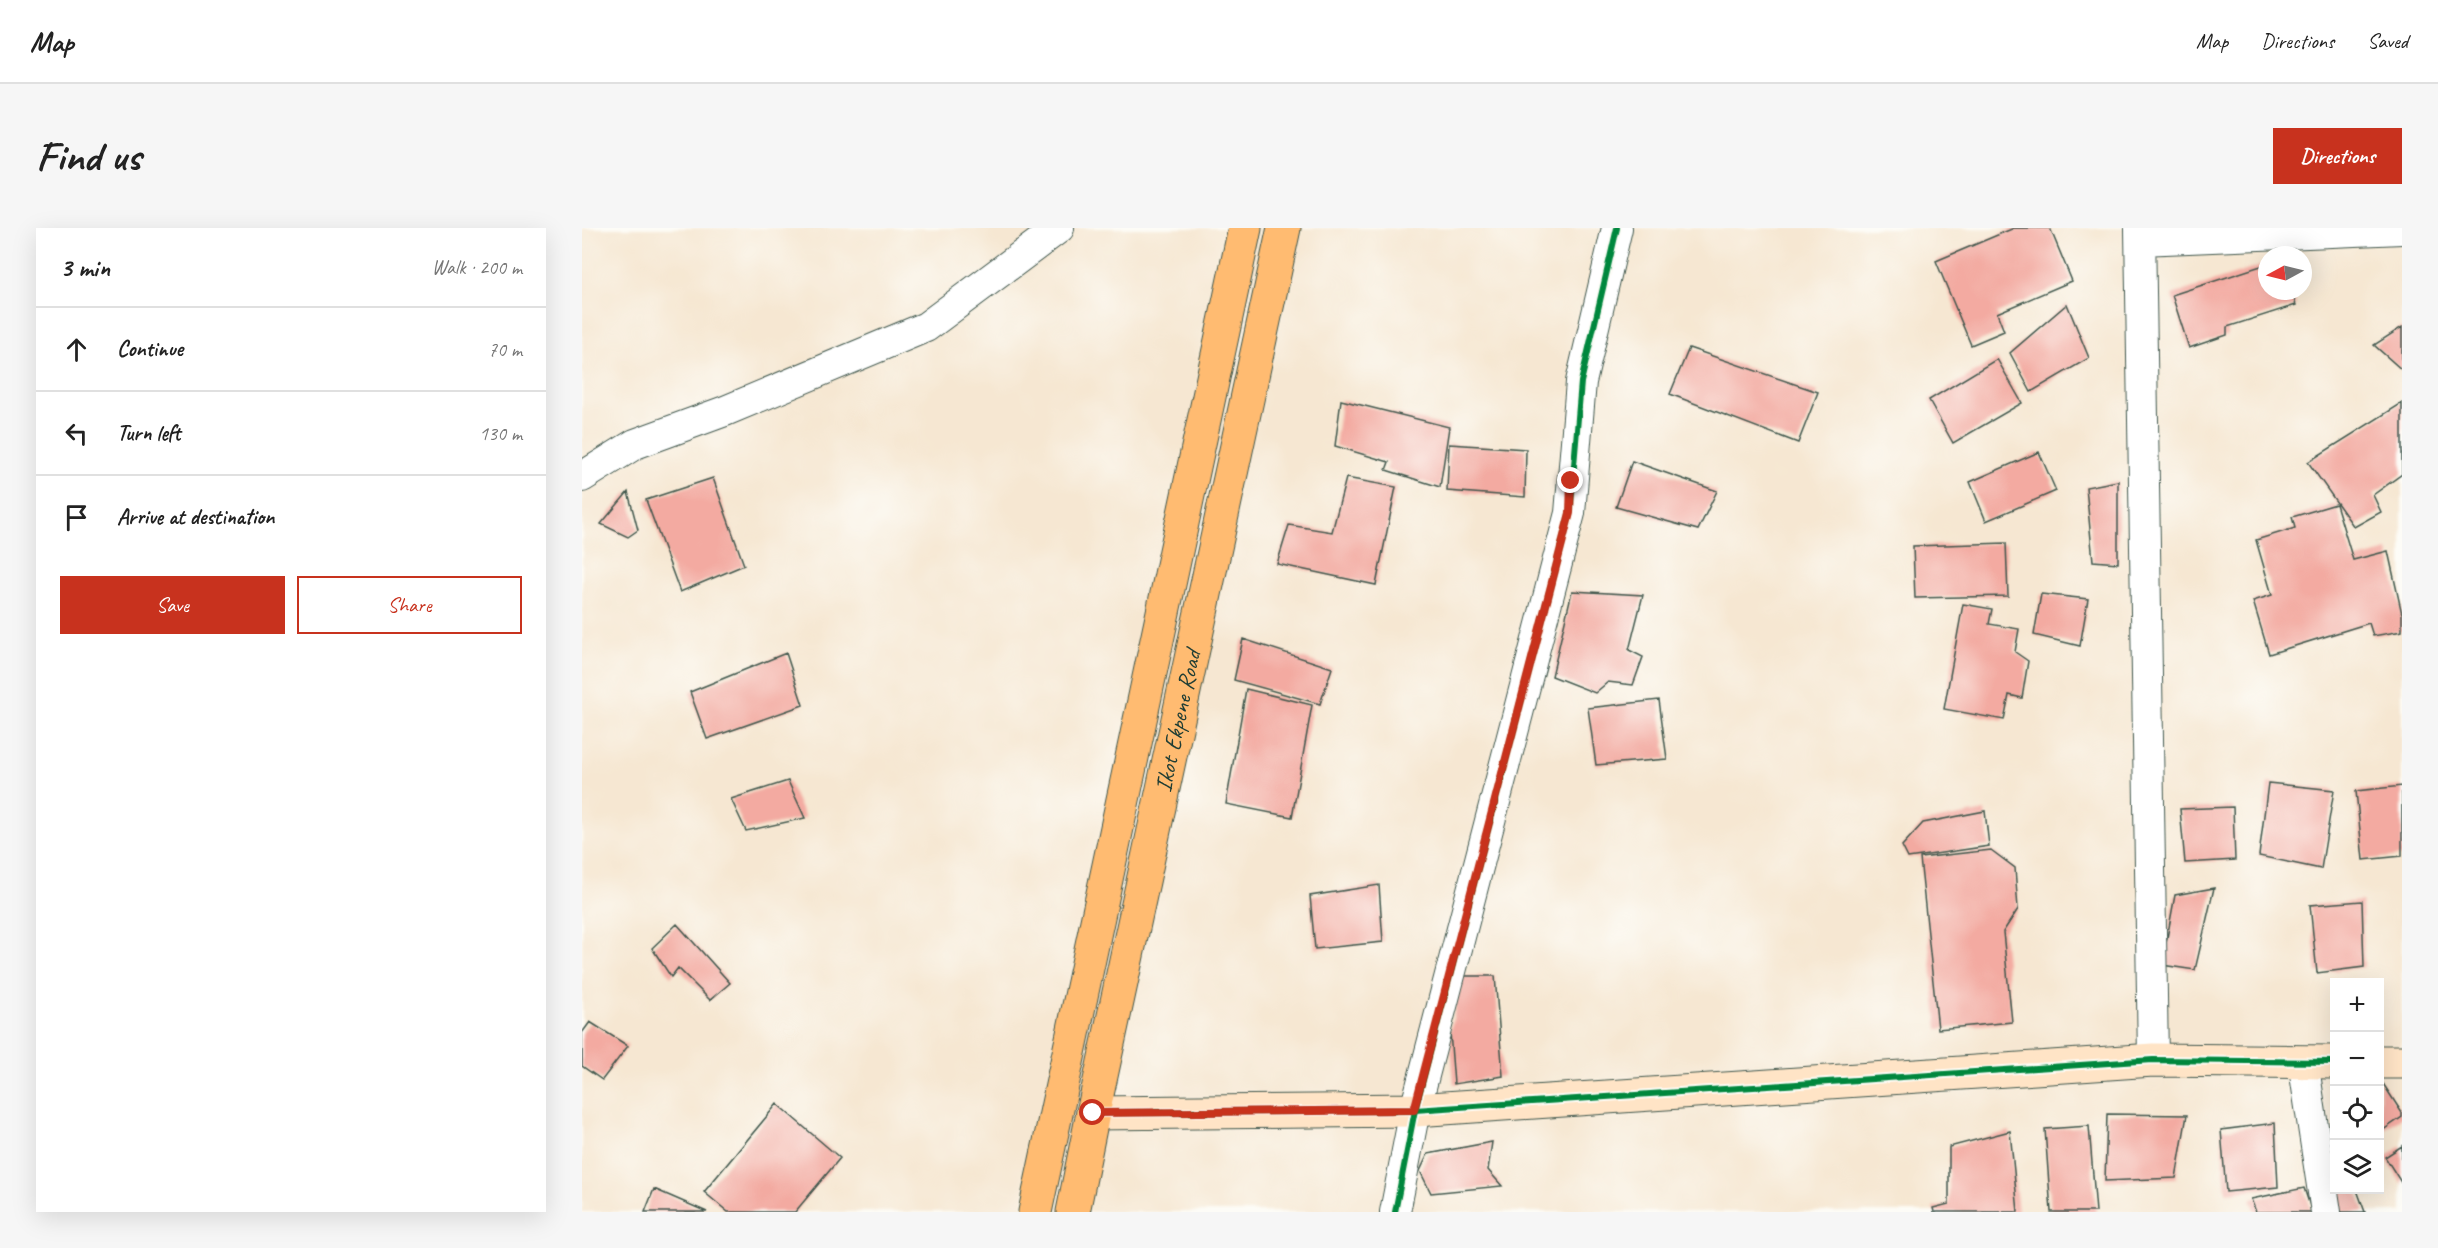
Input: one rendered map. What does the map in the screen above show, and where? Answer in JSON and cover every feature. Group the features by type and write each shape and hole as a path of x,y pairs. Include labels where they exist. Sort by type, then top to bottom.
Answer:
{"highway":[{"name":"Ikot Ekpene Road","path":"1035,1212 1246,228"},
{"name":"Ikot Ekpene Road","path":"1073,1212 1282,235"}],"street":[{"path":"582,477 635,444 725,411 926,327 1059,228"},
{"path":"1246,228 1282,235"},
{"path":"1395,1212 1414,1110 1570,513 1581,382 1617,228"},
{"path":"2153,1060 2140,234 2402,229"},
{"path":"1093,1113 1414,1110 2153,1060 2319,1061 2326,1212"},
{"path":"2384,1062 2402,1062"}],"building":[{"path":"2014,228 2050,228 2072,281 1997,313 2004,331 1971,345 1936,261"},
{"path":"2258,267 2258,300 2294,300 2296,305 2227,327 2227,335 2189,348 2172,295"},
{"path":"2067,304 2089,358 2031,392 2010,353"},
{"path":"2402,327 2402,370 2374,345"},
{"path":"1689,348 1818,392 1798,443 1670,394"},
{"path":"1997,359 2022,403 1953,443 1929,400"},
{"path":"1341,400 1449,427 1440,487 1386,470 1389,462 1335,446"},
{"path":"2402,403 2402,474 2373,495 2381,512 2354,527 2308,462"},
{"path":"1449,444 1526,449 1525,497 1447,491"},
{"path":"2039,452 2056,491 1986,521 1970,482"},
{"path":"1632,461 1717,491 1698,530 1616,507"},
{"path":"713,478 744,565 680,592 646,500"},
{"path":"1346,478 1396,487 1376,585 1277,564 1289,525 1332,532"},
{"path":"2118,481 2118,563 2093,561 2086,487"},
{"path":"628,492 638,530 628,537 601,524"},
{"path":"2336,504 2353,560 2388,551 2402,614 2402,631 2373,636 2369,623 2269,654 2253,601 2272,595 2256,540 2295,528 2292,517"},
{"path":"2006,543 2008,596 1915,598 1913,546"},
{"path":"1572,591 1643,595 1629,650 1643,657 1633,685 1608,682 1595,693 1552,676"},
{"path":"2041,594 2088,599 2080,646 2034,635"},
{"path":"1963,604 1992,609 1989,624 2019,629 2015,652 2028,661 2022,698 2009,695 2004,720 1944,709"},
{"path":"1243,639 1332,668 1320,704 1234,680"},
{"path":"786,653 803,705 707,739 690,692"},
{"path":"1246,689 1312,705 1292,817 1226,804"},
{"path":"1659,700 1667,759 1596,765 1588,708"},
{"path":"788,781 805,818 746,831 731,799"},
{"path":"2268,783 2334,790 2321,869 2259,856"},
{"path":"2402,786 2402,856 2363,860 2356,791"},
{"path":"2233,807 2235,860 2185,863 2180,809"},
{"path":"1985,811 1989,846 1908,858 1902,846 1923,823"},
{"path":"1991,850 2015,868 2018,909 2003,932 2012,1022 1938,1029 1920,858"},
{"path":"1379,885 1383,942 1315,949 1310,896"},
{"path":"2214,888 2195,970 2162,965 2175,895"},
{"path":"2362,901 2364,967 2317,973 2310,905"},
{"path":"677,924 730,983 710,1000 678,968 671,977 652,948"},
{"path":"1462,976 1495,976 1503,1076 1454,1084 1450,1032"},
{"path":"590,1022 628,1046 602,1080 582,1066 582,1033"},
{"path":"2384,1085 2402,1113 2402,1117 2384,1129"},
{"path":"777,1104 840,1158 795,1212 728,1212 704,1192"},
{"path":"2107,1114 2187,1115 2176,1178 2105,1181"},
{"path":"2275,1123 2278,1187 2226,1192 2221,1130"},
{"path":"2089,1126 2096,1212 2051,1212 2045,1129"},
{"path":"2010,1131 2018,1212 1934,1212 1933,1208 1949,1204 1949,1147"},
{"path":"1492,1142 1488,1170 1502,1186 1431,1193 1420,1171 1428,1154"},
{"path":"2402,1146 2402,1184 2385,1157"},
{"path":"2304,1188 2312,1212 2256,1212 2251,1199"},
{"path":"654,1189 707,1212 645,1212"},
{"path":"2334,1194 2358,1194 2365,1212 2335,1212"}],"cycle path":[{"path":"1395,1212 1415,1110 1570,513 1581,382 1617,228"},
{"path":"1093,1113 1415,1110 2153,1060 2330,1062"}],"route":[{"path":"1093,1113 1414,1110 1570,513 1571,481"}]}
